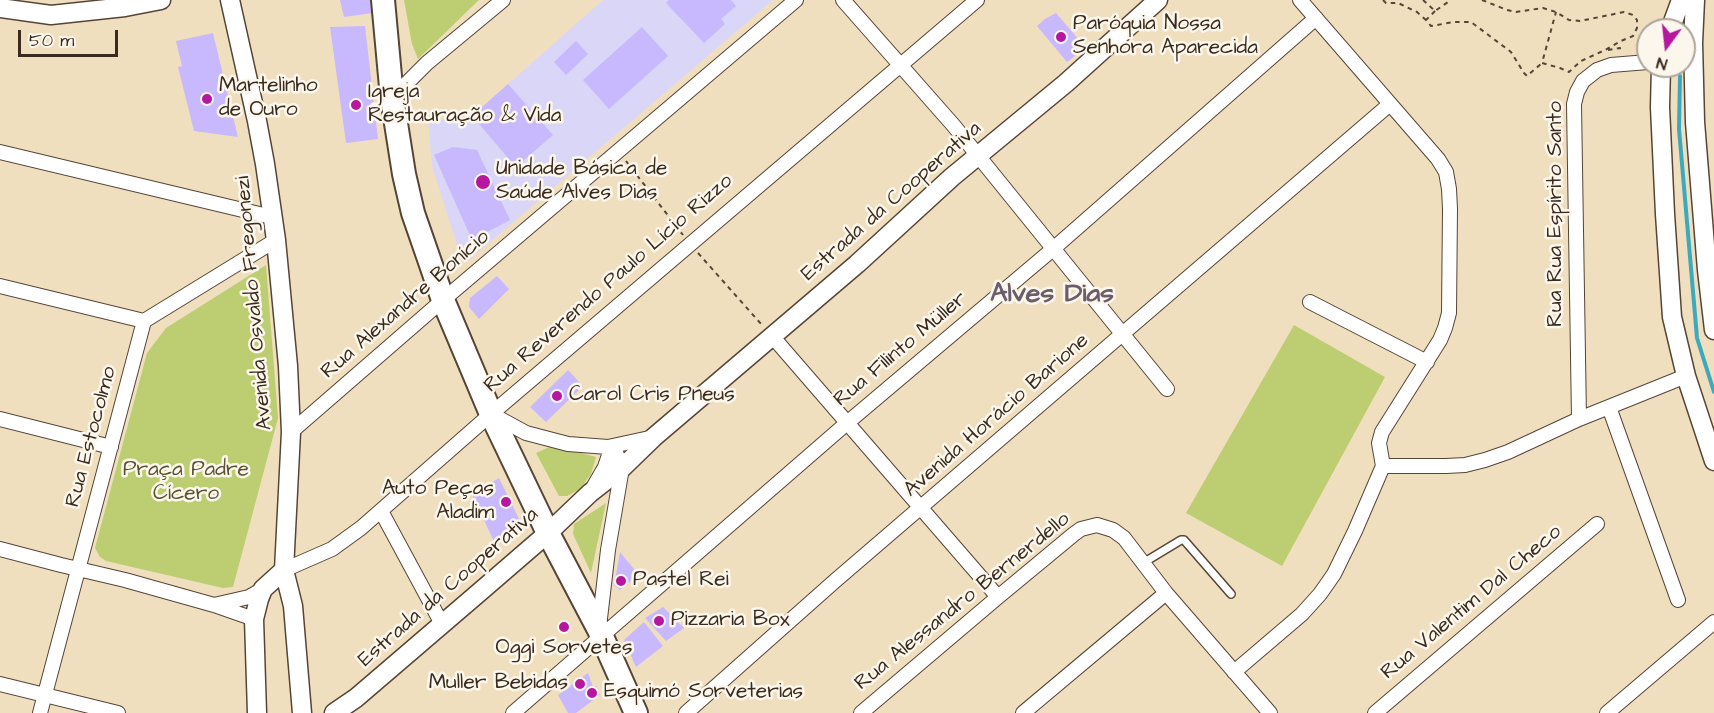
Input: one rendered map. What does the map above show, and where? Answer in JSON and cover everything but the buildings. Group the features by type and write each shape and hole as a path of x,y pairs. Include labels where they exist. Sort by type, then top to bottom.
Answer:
{"main road":[{"path":"383,0 393,98 404,174 413,213 443,300 492,414 548,533 600,633 636,713"}],"street":[{"path":"0,8 8,11 51,15 125,7 161,0"},
{"name":"Avenida Osvaldo Fregonezi","path":"230,0 259,132 276,240 288,366 291,432 284,570 293,606 302,713"},
{"path":"393,98 427,63 503,0"},
{"name":"Rua Alexandre Bonício","path":"291,432 796,0"},
{"path":"843,0 954,126 1167,389"},
{"name":"Rua Reverendo Paulo Lício Rizzo","path":"263,589 284,570 332,549 381,511 977,0"},
{"name":"Estrada da Cooperativa","path":"334,713 356,698 548,533 654,437 857,264 952,177 1066,83 1158,0"},
{"path":"1234,672 1302,614 1334,574 1383,466 1379,442 1382,432 1427,362 1445,328 1449,313 1449,189 1446,172 1438,159 1300,0"},
{"path":"1674,18 1681,0"},
{"path":"1694,18 1695,0"},
{"name":"Rua Filinto Müller","path":"513,713 600,633 1053,249 1316,18"},
{"name":"Rua Rua Espírito Santo","path":"1579,419 1574,104 1583,81 1596,70 1611,65 1636,63"},
{"path":"1661,78 1660,107 1672,317 1686,376 1714,461"},
{"path":"1690,78 1714,330"},
{"name":"Avenida Horácio Barione","path":"686,713 836,580 1390,104"},
{"path":"0,152 272,218"},
{"path":"0,286 144,321 276,240"},
{"path":"1310,302 1427,362"},
{"name":"Rua Estocolmo","path":"40,713 144,321"},
{"path":"772,336 998,597"},
{"path":"1383,466 1465,465 1485,460 1686,376"},
{"path":"1609,407 1678,600"},
{"path":"492,414 526,433 544,439 609,448 617,455 622,468 608,550 600,633"},
{"path":"0,419 111,447"},
{"name":"Estrada da Cooperativa","path":"590,493 605,467 609,448 654,437"},
{"path":"381,511 442,624"},
{"name":"Rua Valentim Dal Checo","path":"1375,713 1597,524"},
{"name":"Rua Alessandro Bernerdello","path":"861,713 1081,529 1097,525 1113,530 1124,538 1143,563"},
{"path":"0,549 125,580 254,618"},
{"path":"1143,563 1270,713"},
{"path":"214,605 249,597 263,589"},
{"path":"257,713 254,618 263,589"},
{"path":"1023,713 1167,593"},
{"path":"1607,713 1714,622"},
{"path":"0,684 118,713"}],"lane":[{"path":"1143,563 1184,540 1231,594"}],"path":[{"path":"1383,0 1386,3 1398,3 1417,12 1431,26 1471,22 1511,52 1527,76 1542,63 1556,12"},
{"path":"1423,0 1435,11"},
{"path":"1426,20 1450,0"},
{"path":"1482,0 1516,12 1544,8 1569,20 1580,21 1624,12 1633,15 1637,20 1637,28 1633,36 1581,60 1569,72 1542,63"},
{"path":"618,151 690,244 772,336"}],"shaded area":[{"path":"603,0 773,0 469,260 465,261 461,258 432,166 428,120 472,116"}],"green space":[{"path":"404,0 479,0 418,59 412,44"},
{"name":"Praça Padre Cícero","path":"266,265 278,418 233,587 223,588 106,561 100,557 95,548 147,353 166,328"},
{"path":"1294,325 1385,377 1282,566 1186,513"},
{"path":"554,445 596,457 591,474 580,489 567,496 559,496 536,453"},
{"path":"606,503 591,573 573,534 574,524"}],"waterway":[{"path":"1680,78 1679,129 1697,338 1714,392"}],"place":[{"name":"Paróquia Nossa Senhora Aparecida","path":"1061,37"},
{"name":"Martelinho de Ouro","path":"207,99"},
{"name":"Igreja Restauração & Vida","path":"356,105"},
{"name":"Unidade Básica de Saúde Alves Dias","path":"483,182"},
{"name":"Carol Cris Pneus","path":"557,396"},
{"name":"Auto Peças Aladim","path":"506,502"},
{"name":"Pastel Rei","path":"621,581"},
{"name":"Pizzaria Box","path":"659,621"},
{"name":"Oggi Sorvetes","path":"564,627"},
{"name":"Muller Bebidas","path":"580,684"},
{"name":"Esquimó Sorveterias","path":"592,693"}],"district":[{"name":"Alves Dias","path":"1052,295"}]}
